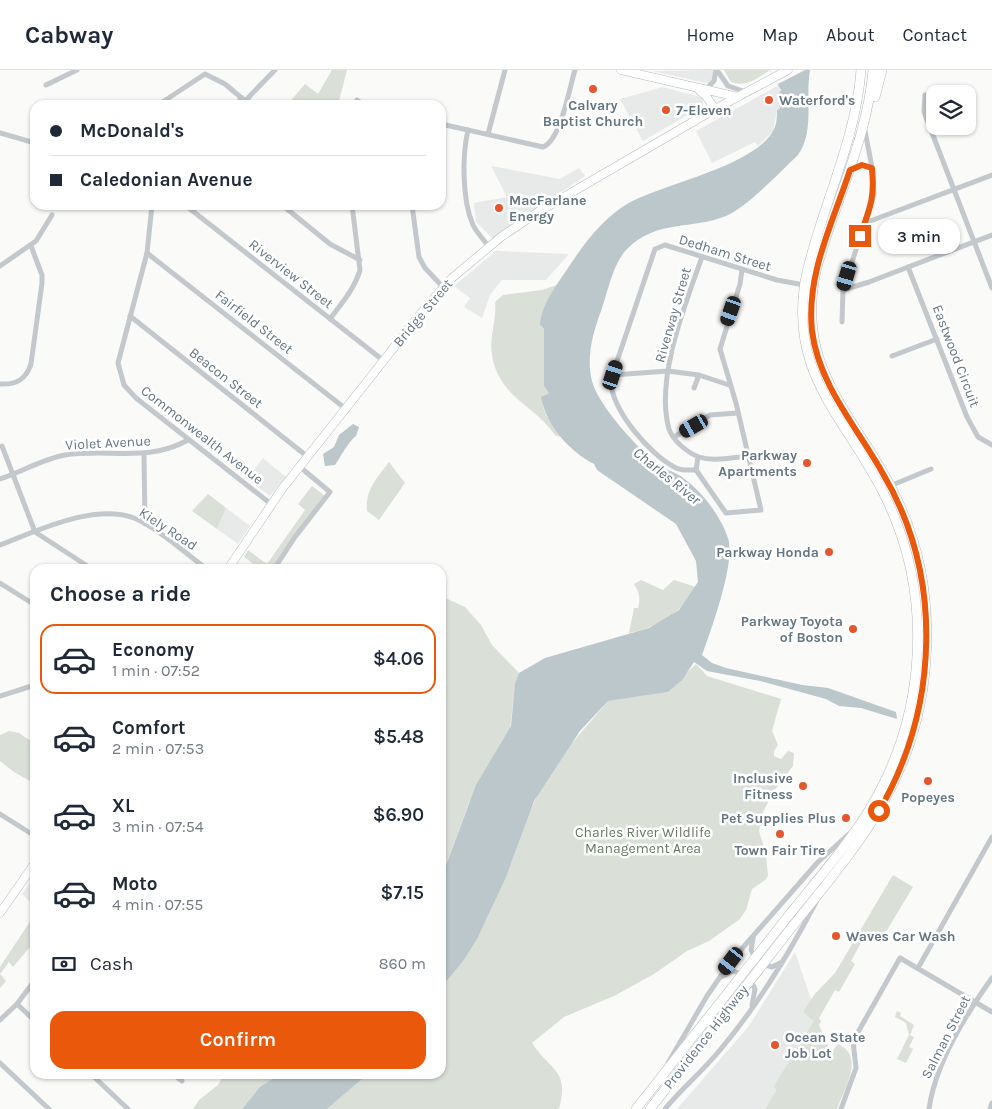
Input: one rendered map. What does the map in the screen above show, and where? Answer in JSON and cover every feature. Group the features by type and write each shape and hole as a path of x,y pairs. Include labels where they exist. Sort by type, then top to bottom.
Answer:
{"highway":[{"path":"854,70 860,81"},
{"path":"758,962 858,826 886,778 906,724 916,672 916,608 908,558 892,510 873,474 828,404 813,372 803,327 804,285 848,138 861,70"},
{"path":"864,125 873,70"},
{"path":"758,962 826,882 867,829 890,791 907,751 922,693 927,644 922,583 909,530 890,486 829,387 820,364 813,333 812,306 816,271 882,70"},
{"name":"Providence Highway","path":"636,1109 743,973 758,962"},
{"name":"Providence Highway","path":"650,1109 751,979 758,962"}],"main road":[{"path":"622,70 738,97"},
{"name":"Bridge Street","path":"231,564 271,504 443,287 489,247 538,212 715,109 788,70"},
{"path":"691,86 705,94 715,109"},
{"path":"0,912 30,870"}],"street":[{"path":"46,85 77,70"},
{"path":"247,100 275,70"},
{"path":"488,134 505,70"},
{"path":"446,125 543,147 550,144 558,129 574,70"},
{"path":"706,89 714,81 717,70"},
{"path":"717,70 728,86 747,92"},
{"path":"166,100 204,74 225,84 243,100"},
{"path":"925,95 924,112 992,288"},
{"path":"842,322 843,290 872,202 874,190 864,125"},
{"path":"468,130 463,168 470,214 475,228 489,247"},
{"path":"0,133 30,142"},
{"path":"850,170 862,165 872,168"},
{"path":"865,223 992,175"},
{"name":"Commonwealth Avenue","path":"152,210 148,253 118,363 124,384 136,398 271,504"},
{"name":"Riverview Street","path":"191,210 384,361"},
{"path":"288,210 330,244 360,260"},
{"path":"330,319 358,278 360,260 353,210"},
{"path":"413,210 419,256 425,268 443,287"},
{"path":"0,266 31,246 39,237 52,215"},
{"path":"843,290 974,243 992,234"},
{"name":"Dedham Street","path":"696,470 678,469 655,454 640,438 618,405 611,389 613,375 655,249 665,245 797,286 804,285"},
{"path":"0,384 13,384 20,381 27,374 31,364 42,283 34,250 31,246"},
{"name":"Fairfield Street","path":"148,253 346,409"},
{"name":"Riverway Street","path":"674,437 670,431 667,408 668,371 678,329 702,258"},
{"name":"Eastwood Circuit","path":"908,267 974,431 982,441 992,445"},
{"path":"698,457 696,470 726,513 761,510 749,456 720,349 740,284 742,270"},
{"name":"Beacon Street","path":"130,316 308,457"},
{"path":"892,356 938,339"},
{"path":"613,375 668,371 698,375 730,385"},
{"path":"694,388 698,375"},
{"path":"738,413 710,415 674,437 682,447 698,457 709,460 749,456"},
{"name":"Violet Avenue","path":"0,480 65,455 144,454 167,450 188,440"},
{"path":"2,446 35,532 84,564"},
{"path":"144,454 144,524"},
{"path":"278,564 330,492 300,467"},
{"path":"890,486 931,469"},
{"name":"Kiely Road","path":"0,545 62,521 95,515 128,516 144,524 200,564"},
{"path":"0,582 30,602"},
{"path":"0,696 30,687"},
{"path":"0,814 30,833"},
{"path":"660,1078 716,982 757,931 818,862 858,826"},
{"path":"918,968 992,838"},
{"path":"665,1109 715,1057 749,1013 787,955 826,882"},
{"path":"757,931 751,945 758,962 776,966 787,955"},
{"path":"841,1109 856,1068 853,1041 900,958 992,1012"},
{"path":"716,982 728,973 743,973 751,979 755,993 749,1013"},
{"name":"Salman Street","path":"929,1109 934,1082 976,1001 992,978"},
{"path":"0,1020 17,1004 30,987"},
{"path":"17,1004 30,1016"},
{"path":"0,1063 49,1109"},
{"path":"96,1079 128,1109"},
{"path":"179,1079 182,1082"},
{"path":"990,1109 992,1103"}],"shaded area":[{"path":"713,70 713,78 709,83 652,71"},
{"path":"779,85 784,110 777,110 773,131 758,146 755,142 712,163 696,131"},
{"path":"663,87 700,97 703,100 703,106 643,141 620,99"},
{"path":"491,166 560,179 579,168 585,176 493,239 476,222 474,203 507,197"},
{"path":"497,250 569,254 546,280 502,280 490,295 482,318 464,307 470,298 454,286"},
{"path":"263,458 286,477 270,496 247,479"},
{"path":"226,508 250,526 238,544 217,529"},
{"path":"30,882 30,902 22,894"},
{"path":"795,952 817,1017 765,1109 677,1109 749,1026"}],"green space":[{"path":"332,70 347,70 339,100 291,100 305,84 318,94"},
{"path":"724,70 770,70 751,82 740,84 730,81"},
{"path":"557,285 541,317 540,325 544,329 544,386 549,393 543,396 542,402 545,413 560,437 555,435 547,424 509,391 496,370 491,348 495,302 503,295 542,290"},
{"path":"389,462 405,483 379,520 367,511 368,497 380,473"},
{"path":"312,486 325,496 276,564 267,564 305,510 298,504"},
{"path":"208,494 226,508 217,529 192,511"},
{"path":"248,550 267,564 253,564 244,557"},
{"path":"641,580 663,590 674,580 696,587 684,604 668,618 639,631 629,633 634,608 638,608 639,602 634,584"},
{"path":"446,598 465,607 481,625 492,645 519,673 515,683 510,730 469,803 446,865"},
{"name":"Charles River Wildlife Management Area","path":"696,664 707,676 781,699 772,731 778,745 774,751 774,756 781,759 788,751 794,753 793,766 774,791 763,812 759,831 766,854 768,876 752,889 746,910 740,919 709,941 687,951 654,974 614,996 564,1017 532,1043 560,1078 562,1096 559,1109 327,1109 362,1079 446,1079 446,982 464,960 487,918 513,858 526,819 550,769 608,701 666,692"},
{"path":"9,731 19,733 30,741 30,781 0,761 0,735"},
{"path":"893,875 913,887 881,940 867,932 851,961 855,964 839,992 835,990 819,1018 821,1021 819,1025 831,1053 838,1044 846,1049 852,1064 848,1082 837,1109 765,1109 776,1090 774,1086 814,1021 803,1012 814,995 835,973"},
{"path":"30,922 30,947 13,967 9,962 0,974 0,967"},
{"path":"0,974 6,981 0,988"},
{"path":"897,1011 901,1013 900,1016 914,1025 910,1035 914,1037 909,1047 913,1049 906,1063 897,1059 909,1035 906,1023 895,1017"},
{"path":"221,1079 273,1079 257,1091 242,1109 193,1109 199,1100 218,1085"}],"water":[{"name":"Charles River","path":"770,70 810,70 808,125 803,146 798,155 744,205 726,216 650,233 627,249 614,269 598,319 590,354 590,372 602,402 620,427 651,458 685,479 700,493 714,510 728,538 730,549 726,579 702,655 712,663 726,668 802,685 828,688 896,712 897,719 861,708 839,706 826,699 760,681 707,671 694,662 682,680 668,692 608,701 580,731 534,801 506,877 478,937 464,960 446,982 446,866 476,785 511,726 515,683 519,673 545,658 649,628 679,610 698,582 696,561 676,524 597,470 594,464 576,452 553,427 541,397 549,393 544,386 544,329 540,325 543,311 554,290 579,252 601,225 618,210 642,197 729,164 749,154 764,142 774,129 777,110 780,109 777,96 781,90"},
{"path":"353,424 359,427 356,436 347,445 335,465 325,466 323,454 334,447 339,435"},
{"path":"272,1079 362,1079 327,1109 242,1109 260,1087"}],"pier":[{"path":"770,70 805,70 778,84"}],"place":[{"name":"Calvary Baptist Church","path":"593,89"},
{"name":"Waterford's","path":"769,100"},
{"name":"7-Eleven","path":"666,110"},
{"name":"MacFarlane Energy","path":"499,208"},
{"name":"Parkway Apartments","path":"807,463"},
{"name":"Parkway Honda","path":"829,552"},
{"name":"Parkway Toyota of Boston","path":"853,629"},
{"name":"Popeyes","path":"928,781"},
{"name":"Inclusive Fitness","path":"803,786"},
{"name":"Pet Supplies Plus","path":"846,818"},
{"name":"Town Fair Tire","path":"780,834"},
{"name":"Waves Car Wash","path":"836,936"},
{"name":"Ocean State Job Lot","path":"775,1045"}],"route":[{"path":"860,236 872,202 874,190 872,168 862,165 850,170 843,195 822,250 814,282 811,317 814,342 826,381 900,505 916,551 922,577 926,621 926,657 920,703 906,754 879,811"}]}
